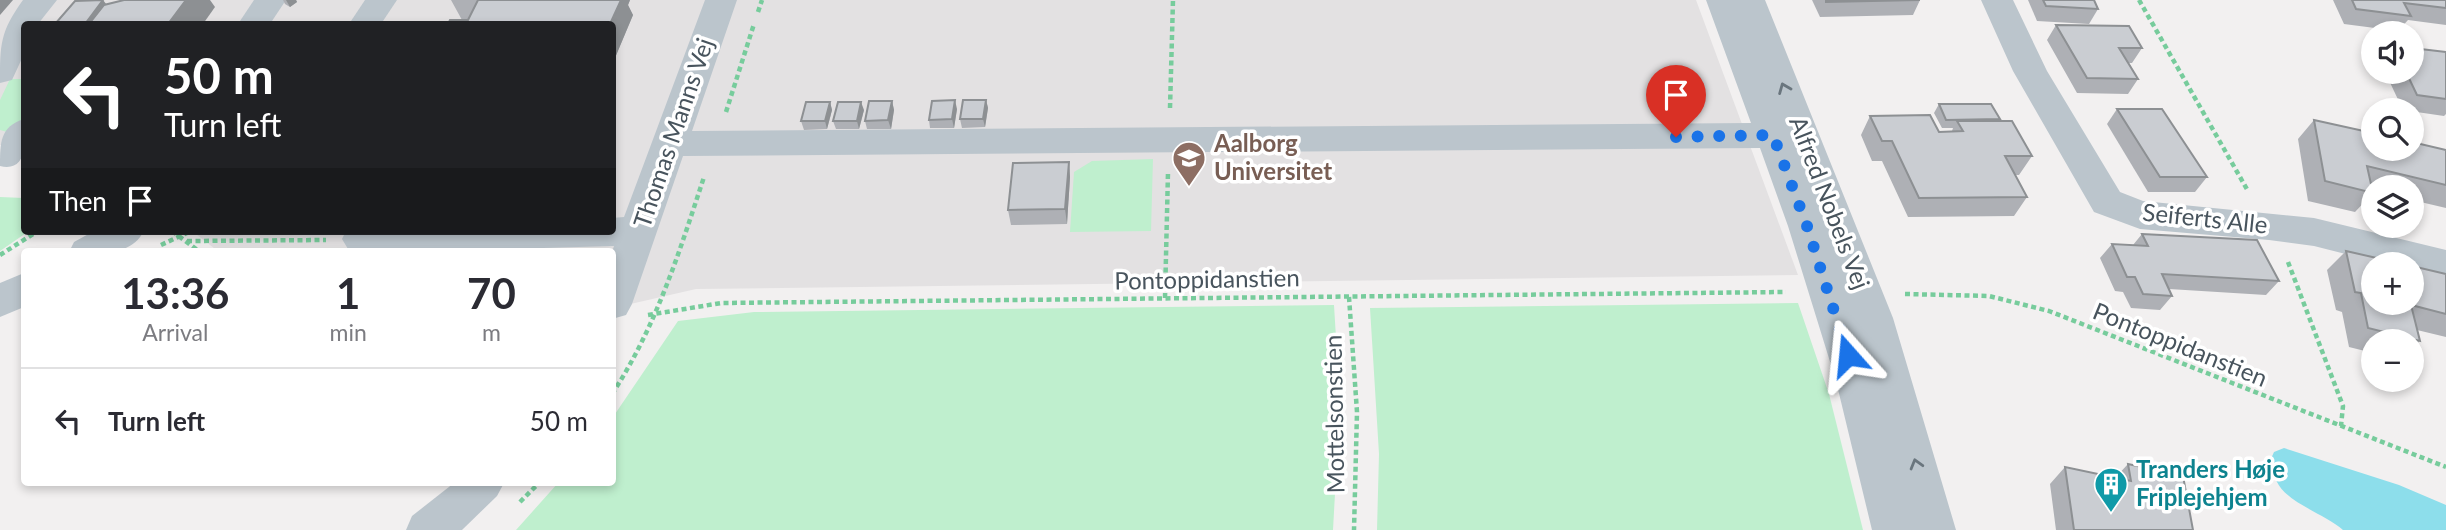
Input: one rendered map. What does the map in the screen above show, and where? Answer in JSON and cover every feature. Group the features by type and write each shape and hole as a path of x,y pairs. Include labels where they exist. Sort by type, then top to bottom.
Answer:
{"street":[{"path":"23,21 41,0"},
{"path":"256,21 271,0"},
{"path":"367,21 380,0"},
{"name":"Thomas Manns Vej","path":"624,311 640,231 721,0"},
{"name":"Alfred Nobels Vej","path":"1722,0 1873,318 1934,530"},
{"name":"Alfred Nobels Vej","path":"1749,0 1788,135 1807,226 1857,380 1894,530"},
{"name":"Seiferts Alle","path":"1997,0 2030,71 2107,202 2140,215 2314,232 2446,265"},
{"path":"0,72 21,24"},
{"path":"670,144 1788,135"},
{"path":"616,232 640,231"},
{"path":"95,248 118,235"},
{"path":"361,239 500,235"},
{"path":"0,302 21,290"},
{"path":"428,530 463,503 479,486"}],"path":[{"path":"616,389 632,368 658,313 762,0"},
{"path":"0,255 32,235"},
{"path":"158,246 178,235 195,248"},
{"path":"187,242 361,239"},
{"name":"Pontoppidanstien","path":"624,311 658,313 721,303 1789,292"},
{"name":"Pontoppidanstien","path":"1894,294 1989,296 2049,311 2446,467"},
{"name":"Mottelsonstien","path":"1349,296 1357,412 1354,530"}],"shaded area":[{"name":"Aalborg Universitet","path":"0,0 1696,0 1798,275 696,289 616,307 616,248 214,248 197,235 616,235 616,21 21,21 21,145 0,145"}],"green space":[{"path":"10,79 21,79 21,120 7,132 0,130 0,100"},
{"path":"1153,159 1151,231 1070,232 1074,172 1092,161"},
{"path":"0,197 21,198 21,235 23,235 0,251"},
{"path":"1798,303 1829,394 1863,530 1377,530 1379,454 1370,308"},
{"path":"1334,305 1340,403 1333,530 516,530 555,486 616,486 616,413 678,321 754,312"}],"water":[{"path":"2284,448 2399,485 2446,505 2446,530 2343,530 2282,489 2270,461 2274,452"}],"building":[{"path":"103,0 87,21 58,21 75,1"},
{"path":"124,0 186,0 170,21 91,21 104,5"},
{"path":"478,0 621,0 611,21 450,21 468,20"},
{"path":"1826,0 1920,0 1826,2"},
{"path":"2043,0 2094,0 2098,9 2046,6"},
{"path":"2352,0 2446,0 2446,8 2404,3 2411,16 2356,9"},
{"path":"2056,25 2129,26 2142,48 2119,48 2138,79 2087,78"},
{"path":"2424,49 2446,52 2446,99 2417,95 2412,84 2424,84"},
{"path":"955,100 952,119 929,120 932,101"},
{"path":"963,100 986,100 983,119 960,119"},
{"path":"869,101 892,101 888,120 865,121"},
{"path":"806,102 830,102 825,121 801,121"},
{"path":"838,102 861,102 857,121 833,121"},
{"path":"1939,104 1991,104 2000,119 1946,120"},
{"path":"2117,109 2162,109 2207,177 2160,177"},
{"path":"1930,115 1939,132 1963,131 1957,121 2012,121 2032,156 2005,156 2027,197 1919,198 1892,141 1882,141 1870,116"},
{"path":"2314,120 2361,130 2361,161 2424,161 2424,145 2446,150 2446,185 2424,180 2424,175 2404,175 2367,166 2369,175 2361,175 2361,190 2325,181"},
{"path":"1069,162 1065,209 1008,210 1013,163"},
{"path":"2142,234 2257,240 2279,281 2162,274 2172,296 2143,294 2135,277 2127,277 2112,244 2148,246"},
{"path":"2346,251 2361,254 2361,293 2355,292"},
{"path":"2424,269 2446,274 2446,314 2424,308"},
{"path":"2365,315 2414,315 2417,329 2372,329 2368,328"},
{"path":"2128,464 2183,476 2193,530 2074,530 2065,467 2131,481"}],"place":[{"name":"Aalborg Universitet","path":"1189,188"},
{"name":"Tranders Høje Friplejehjem","path":"2111,514"}],"route":[{"path":"1676,137 1773,135 1807,226 1848,355"}]}
